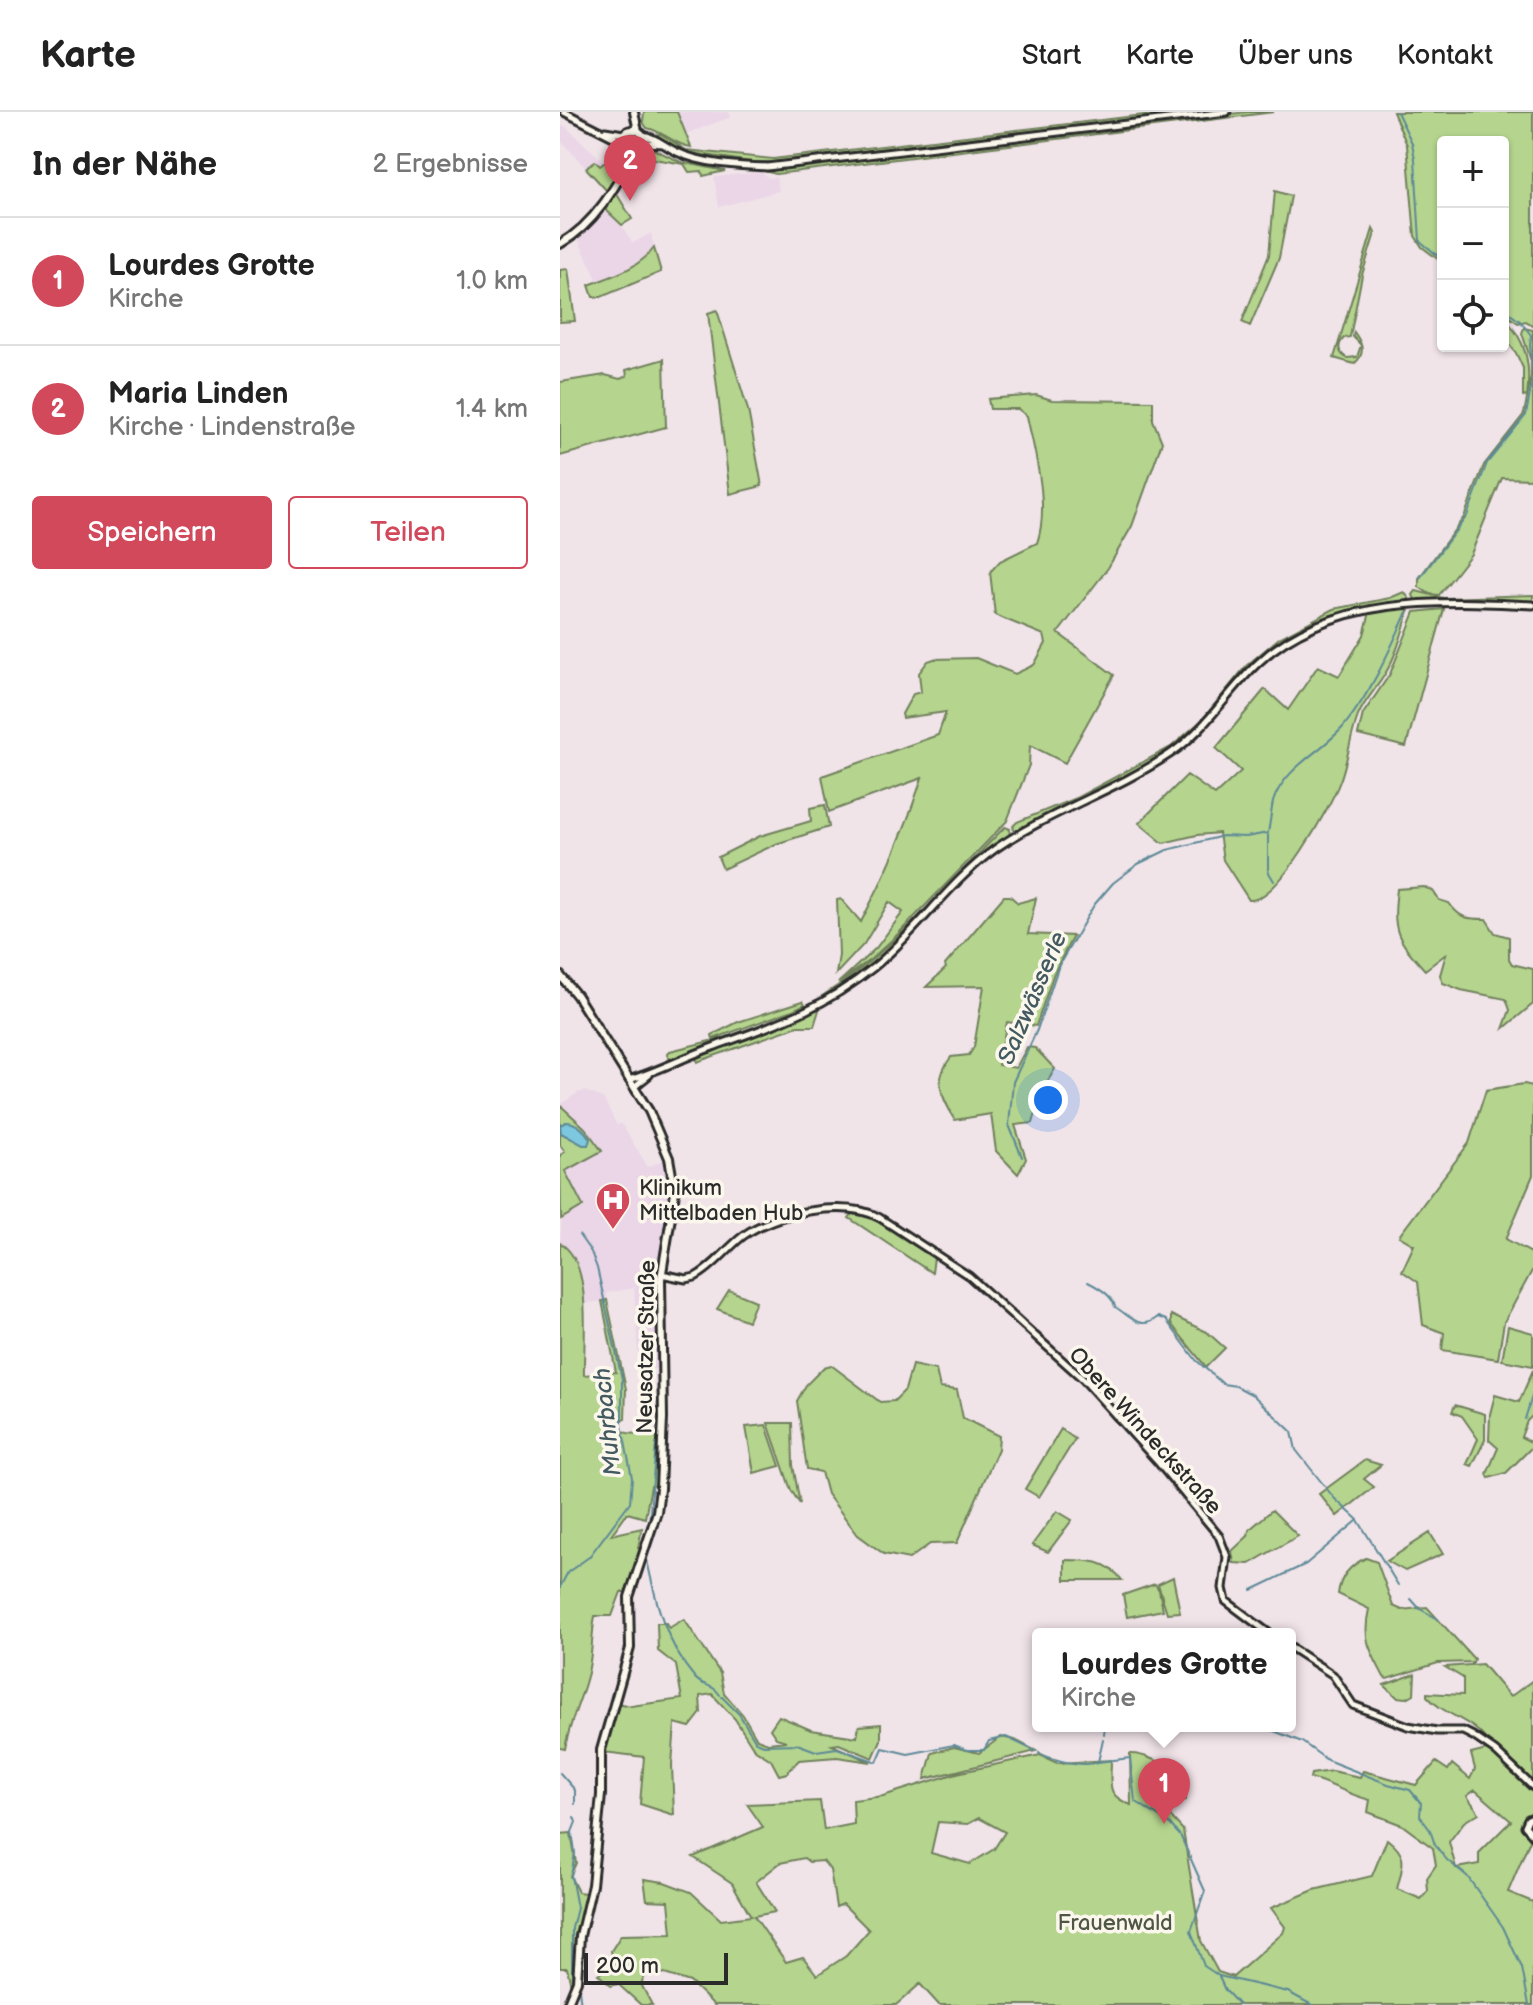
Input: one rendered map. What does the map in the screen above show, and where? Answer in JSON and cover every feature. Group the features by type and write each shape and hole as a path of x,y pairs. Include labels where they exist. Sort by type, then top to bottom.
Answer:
{"main road":[{"path":"560,244 593,217 625,171 633,136 634,112"},
{"path":"630,152 641,151 633,136"},
{"name":"Neusatzer Straße","path":"560,975 577,996 657,1127 674,1176 674,1207 661,1274 663,1418 657,1512 629,1597 630,1648 601,1750 601,1795 592,1885 580,1936 577,1981 567,2005"}],"street":[{"path":"564,112 602,130 664,144 682,154 728,164 776,166 1227,112"},
{"path":"632,1083 668,1065 803,1014 847,987 890,953 962,877 995,849 1170,754 1207,722 1257,664 1307,629 1350,613 1391,607 1533,605"},
{"name":"Obere Windeckstraße","path":"661,1274 686,1279 695,1277 743,1236 778,1219 815,1210 874,1214 969,1276 1084,1380 1215,1531 1227,1557 1223,1588 1226,1601 1262,1628"},
{"path":"1296,1651 1333,1675 1353,1705 1408,1726 1463,1731 1495,1751 1533,1787"},
{"path":"1533,1817 1528,1819 1525,1826 1533,1835"}],"shaded area":[{"path":"677,112 729,112 731,117 686,134"},
{"path":"565,126 604,162 600,166 595,161 586,168 560,140 560,127"},
{"path":"761,172 769,178 776,177 779,191 719,207 714,177"},
{"path":"604,209 633,243 651,233 654,248 647,257 627,270 598,281 577,237"},
{"name":"Klinikum Mittelbaden Hub","path":"585,1091 603,1098 617,1125 621,1123 648,1167 667,1158 672,1207 660,1257 658,1285 661,1369 639,1370 634,1288 607,1293 607,1300 584,1304 581,1279 572,1255 560,1243 565,1171 602,1151 585,1128 560,1105"}],"green space":[{"path":"644,112 677,112 691,147 647,128 643,122"},
{"path":"1169,112 1194,112 774,162 751,162 686,152 653,135 661,134 686,150 773,159"},
{"path":"1247,112 1274,112 776,174 768,172 775,169"},
{"path":"1393,112 1533,112 1533,326 1526,321 1518,323 1509,317 1509,136 1437,136 1437,258 1422,247 1415,236 1407,145"},
{"path":"653,149 681,162 725,171 703,176 702,171 689,172 684,164 648,158"},
{"path":"595,161 600,166 605,162 618,174 607,191 586,168"},
{"path":"615,191 632,219 622,225 604,208"},
{"path":"1275,191 1291,196 1279,258 1250,326 1242,322 1269,255"},
{"path":"1373,229 1375,233 1362,275 1350,337 1344,338 1340,346 1340,351 1347,358 1357,357 1361,345 1360,356 1354,364 1334,358"},
{"path":"654,248 661,272 601,297 593,297 589,285 632,267"},
{"path":"568,269 575,321 560,322 560,270"},
{"path":"717,310 748,410 762,486 730,494 708,313"},
{"path":"1509,324 1526,354 1527,397 1523,396 1523,368 1509,344"},
{"path":"1524,328 1533,330 1533,479 1502,478 1471,554 1439,595 1430,594 1419,587 1419,578 1464,517 1484,465 1524,414 1531,361 1522,333"},
{"path":"664,359 666,427 560,456 560,382 605,375 620,379 627,376 626,370"},
{"path":"1036,395 1052,400 1153,401 1153,420 1162,442 1132,526 1108,568 1058,633 1114,675 1065,763 1030,745 1029,765 1007,821 895,937 838,983 876,948 903,912 889,902 864,944 836,974 839,955 837,900 841,899 861,922 895,851 922,778 829,812 822,776 938,735 946,712 903,718 902,714 913,694 921,692 919,673 928,661 976,658 1015,674 1034,665 1046,643 1044,635 995,615 990,572 1000,561 1037,543 1042,496 1027,416 1018,409 990,409 988,399"},
{"path":"1416,591 1443,598 1533,595 1533,602 1416,602 1413,595"},
{"path":"1404,592 1409,598 1406,603 1359,609 1316,622 1296,632 1259,658 1197,728 1162,756 1101,791 1018,831 1014,830 1017,822 1078,797 1171,747 1202,720 1246,666 1279,638 1334,609 1390,598"},
{"path":"1406,608 1409,611 1396,651 1358,716 1335,793 1302,851 1261,897 1249,900 1223,860 1219,833 1163,843 1139,823 1187,775 1215,795 1241,771 1216,748 1265,689 1288,710 1318,666 1339,676 1364,635 1370,612"},
{"path":"1444,609 1406,747 1358,735 1363,714 1390,674 1415,612"},
{"path":"825,805 829,827 776,844 723,869 718,857 760,836 811,821 810,808"},
{"path":"1005,827 1010,829 1009,836 959,876 879,959 823,1000 822,996 896,938"},
{"path":"1424,887 1461,915 1486,919 1495,933 1509,937 1509,959 1512,964 1533,969 1533,1004 1503,1029 1510,1010 1506,999 1443,983 1440,975 1446,954 1425,970 1402,942 1395,915 1397,889"},
{"path":"1004,896 1010,896 1018,903 1036,898 1028,934 1073,936 1054,973 1036,1026 1007,1022 998,1065 1016,1068 1027,1047 1035,1048 1055,1069 1043,1089 1033,1123 1015,1125 1026,1159 1018,1174 996,1151 991,1114 955,1120 941,1089 942,1074 951,1057 969,1055 974,1047 984,986 926,987 946,968 945,965"},
{"path":"816,1000 817,1003 793,1016 674,1059 667,1054 798,1011"},
{"path":"803,1001 805,1004 793,1010 713,1039 712,1035 738,1022"},
{"path":"820,1007 814,1026 798,1026 697,1062 696,1057 780,1027"},
{"path":"1524,1084 1533,1086 1533,1175 1506,1239 1533,1254 1533,1269 1504,1322 1498,1359 1442,1350 1444,1333 1423,1325 1418,1282 1402,1271 1414,1245 1399,1236 1469,1143 1486,1090"},
{"path":"560,1105 585,1128 602,1151 565,1171 583,1206 561,1219 560,1155 565,1152 560,1145"},
{"path":"852,1214 874,1218 934,1257 932,1273 849,1218"},
{"path":"560,1243 571,1253 582,1285 584,1375 616,1372 602,1301 607,1300 626,1389 625,1419 619,1419 619,1429 627,1433 659,1436 658,1485 651,1486 645,1518 627,1513 611,1535 642,1528 638,1548 641,1549 627,1592 621,1592 612,1616 595,1616 588,1672 565,1749 560,1748"},
{"path":"729,1290 756,1301 748,1321 717,1309"},
{"path":"1171,1315 1207,1332 1225,1348 1206,1367 1171,1324"},
{"path":"1508,1326 1533,1333 1533,1366 1502,1360"},
{"path":"831,1365 880,1402 894,1401 905,1390 912,1365 936,1370 940,1388 957,1390 963,1418 999,1436 998,1449 957,1543 930,1544 909,1559 884,1554 858,1535 827,1494 821,1472 807,1469 797,1401 806,1385 824,1367"},
{"path":"1533,1370 1533,1415 1521,1437 1533,1446 1506,1473 1489,1478 1487,1474 1498,1448 1489,1440 1490,1414 1495,1395 1519,1402"},
{"path":"1455,1405 1485,1414 1485,1440 1472,1466 1467,1464 1478,1439 1462,1416 1452,1412"},
{"path":"768,1423 792,1423 793,1465 800,1504 791,1490"},
{"path":"766,1425 780,1466 754,1473 746,1427"},
{"path":"1061,1429 1075,1439 1039,1497 1025,1489"},
{"path":"1365,1460 1381,1465 1364,1479 1374,1487 1337,1516 1319,1494"},
{"path":"1272,1510 1298,1536 1249,1564 1234,1563 1232,1551 1248,1536 1249,1530"},
{"path":"1057,1511 1072,1520 1048,1552 1032,1545"},
{"path":"1430,1533 1443,1554 1405,1571 1387,1561"},
{"path":"1366,1558 1377,1562 1393,1606 1402,1610 1427,1607 1474,1659 1473,1662 1438,1663 1387,1679 1384,1677 1369,1644 1366,1629 1369,1609 1338,1594 1347,1572"},
{"path":"1065,1560 1104,1565 1122,1580 1065,1580"},
{"path":"1173,1577 1180,1612 1167,1613 1158,1584"},
{"path":"1155,1584 1163,1610 1127,1617 1123,1595"},
{"path":"684,1619 720,1673 724,1693 743,1715 757,1739 768,1743 786,1741 776,1738 770,1729 779,1716 811,1730 857,1737 859,1726 881,1724 881,1740 873,1758 839,1744 832,1745 871,1762 837,1757 799,1760 787,1773 779,1775 771,1760 754,1749 735,1719 712,1694 700,1696 701,1713 690,1727 675,1723 672,1765 674,1815 640,1804 644,1757 603,1752 617,1703 631,1706 682,1699 676,1665 658,1651 657,1623 666,1623 669,1628"},
{"name":"Frauenwald","path":"1482,1664 1510,1697 1533,1680 1533,1833 1508,1892 1533,1902 1533,2005 939,2005 920,1984 896,2005 714,2005 690,1982 655,1971 645,1975 641,1984 652,2005 641,2005 618,1984 611,1986 598,1974 614,1965 611,1951 621,1935 672,1934 669,1901 647,1900 644,1879 664,1882 691,1892 721,1920 751,1916 732,1883 693,1857 763,1827 747,1804 820,1801 824,1830 854,1824 853,1800 883,1796 957,1773 1040,1755 1057,1763 1111,1760 1113,1793 1131,1805 1130,1754 1167,1763 1167,1773 1179,1769 1185,1771 1186,1800 1162,1807 1183,1830 1201,1941 1218,1972 1233,1977 1283,1933 1285,1927 1271,1908 1314,1890 1372,1876 1387,1839 1399,1851 1402,1861 1397,1889 1421,1899 1428,1891 1427,1878 1436,1865 1433,1848 1402,1825 1368,1812 1370,1800 1310,1778 1311,1774 1332,1771 1360,1777 1363,1771 1416,1785 1436,1762 1448,1770 1452,1764 1470,1779 1475,1769 1471,1754 1487,1750 1489,1744 1476,1729 1442,1709 1427,1696 1427,1693 1463,1695 1463,1678 1445,1667","holes":["1475,1790 1511,1821 1479,1853 1479,1864 1456,1868 1449,1842 1464,1822 1479,1813 1467,1796","979,1818 1005,1832 994,1849 970,1864 931,1853 938,1822 968,1824","804,1858 809,1862 823,1861 830,1870 836,1907 843,1904 869,1930 846,1956 817,1975 803,1957 786,1962 754,1916 775,1912 756,1882 780,1863"]},
{"path":"1415,1674 1414,1694 1407,1698 1397,1697 1384,1685"},
{"path":"1001,1737 1015,1740 1036,1751 925,1779 932,1753 954,1747 979,1753"},
{"path":"571,1833 576,1863 570,1876 578,1892 586,1893 571,1986 567,1968 560,1968 560,1834"}],"water":[{"path":"566,1122 583,1130 590,1139 588,1145 561,1133 560,1125"}],"waterway":[{"name":"Salzwässerle","path":"1397,112 1412,143 1415,159 1420,241 1437,255"},
{"name":"Salzwässerle","path":"1509,313 1531,335 1533,374"},
{"name":"Salzwässerle","path":"1420,578 1467,516 1487,463 1526,415 1533,377"},
{"name":"Salzwässerle","path":"1022,1157 1009,1125 1013,1082 1037,1030 1059,965 1094,905 1113,883 1138,864 1167,850 1223,836 1246,837 1268,833 1278,790 1285,779 1335,735 1354,713 1379,671 1407,612"},
{"name":"Salzwässerle","path":"1268,835 1268,871 1274,881"},
{"name":"Muhrbach","path":"560,1587 568,1572 589,1557 630,1502 632,1478 622,1426 622,1379 597,1268 579,1235"},
{"name":"Salzwässerle","path":"1088,1282 1136,1321 1146,1323 1158,1317 1166,1320 1196,1360 1223,1384 1236,1386 1253,1395 1292,1432 1296,1450 1334,1498 1358,1520 1398,1585"},
{"path":"1525,1419 1533,1393"},
{"path":"649,1524 656,1444"},
{"name":"Salzwässerle","path":"1252,1590 1306,1564 1357,1521"},
{"path":"646,1555 658,1604 676,1650 695,1678 720,1695"},
{"name":"Salzwässerle","path":"1411,1599 1420,1609 1438,1619"},
{"path":"722,1697 739,1714 756,1742 764,1745 797,1744 816,1751 837,1748 877,1762 883,1748 908,1754 954,1745 967,1750 984,1750 989,1741 1006,1737 1035,1751"},
{"path":"1276,1732 1302,1742 1327,1760 1410,1790 1421,1803 1420,1816 1430,1830 1435,1845 1447,1860 1467,1876 1503,1927 1522,1968 1529,2005"},
{"path":"1039,1753 1068,1762 1098,1762 1103,1739"},
{"path":"1098,1762 1130,1758 1135,1801 1170,1824 1181,1837 1205,1891 1191,1931 1204,1966 1219,1976 1288,1992 1312,2005"},
{"name":"Muhrbach","path":"560,1773 575,1790 575,1804"},
{"name":"Muhrbach","path":"572,1980 572,1928 577,1908 571,1876 575,1853 572,1832 576,1822 574,1817"},
{"path":"1219,1977 1225,1990 1239,2005"},
{"name":"Muhrbach","path":"579,1990 581,2005"}],"place":[{"name":"Maria Linden","path":"630,201"},
{"name":"Klinikum Mittelbaden Hub","path":"613,1231"},
{"name":"Lourdes Grotte","path":"1164,1824"}]}
